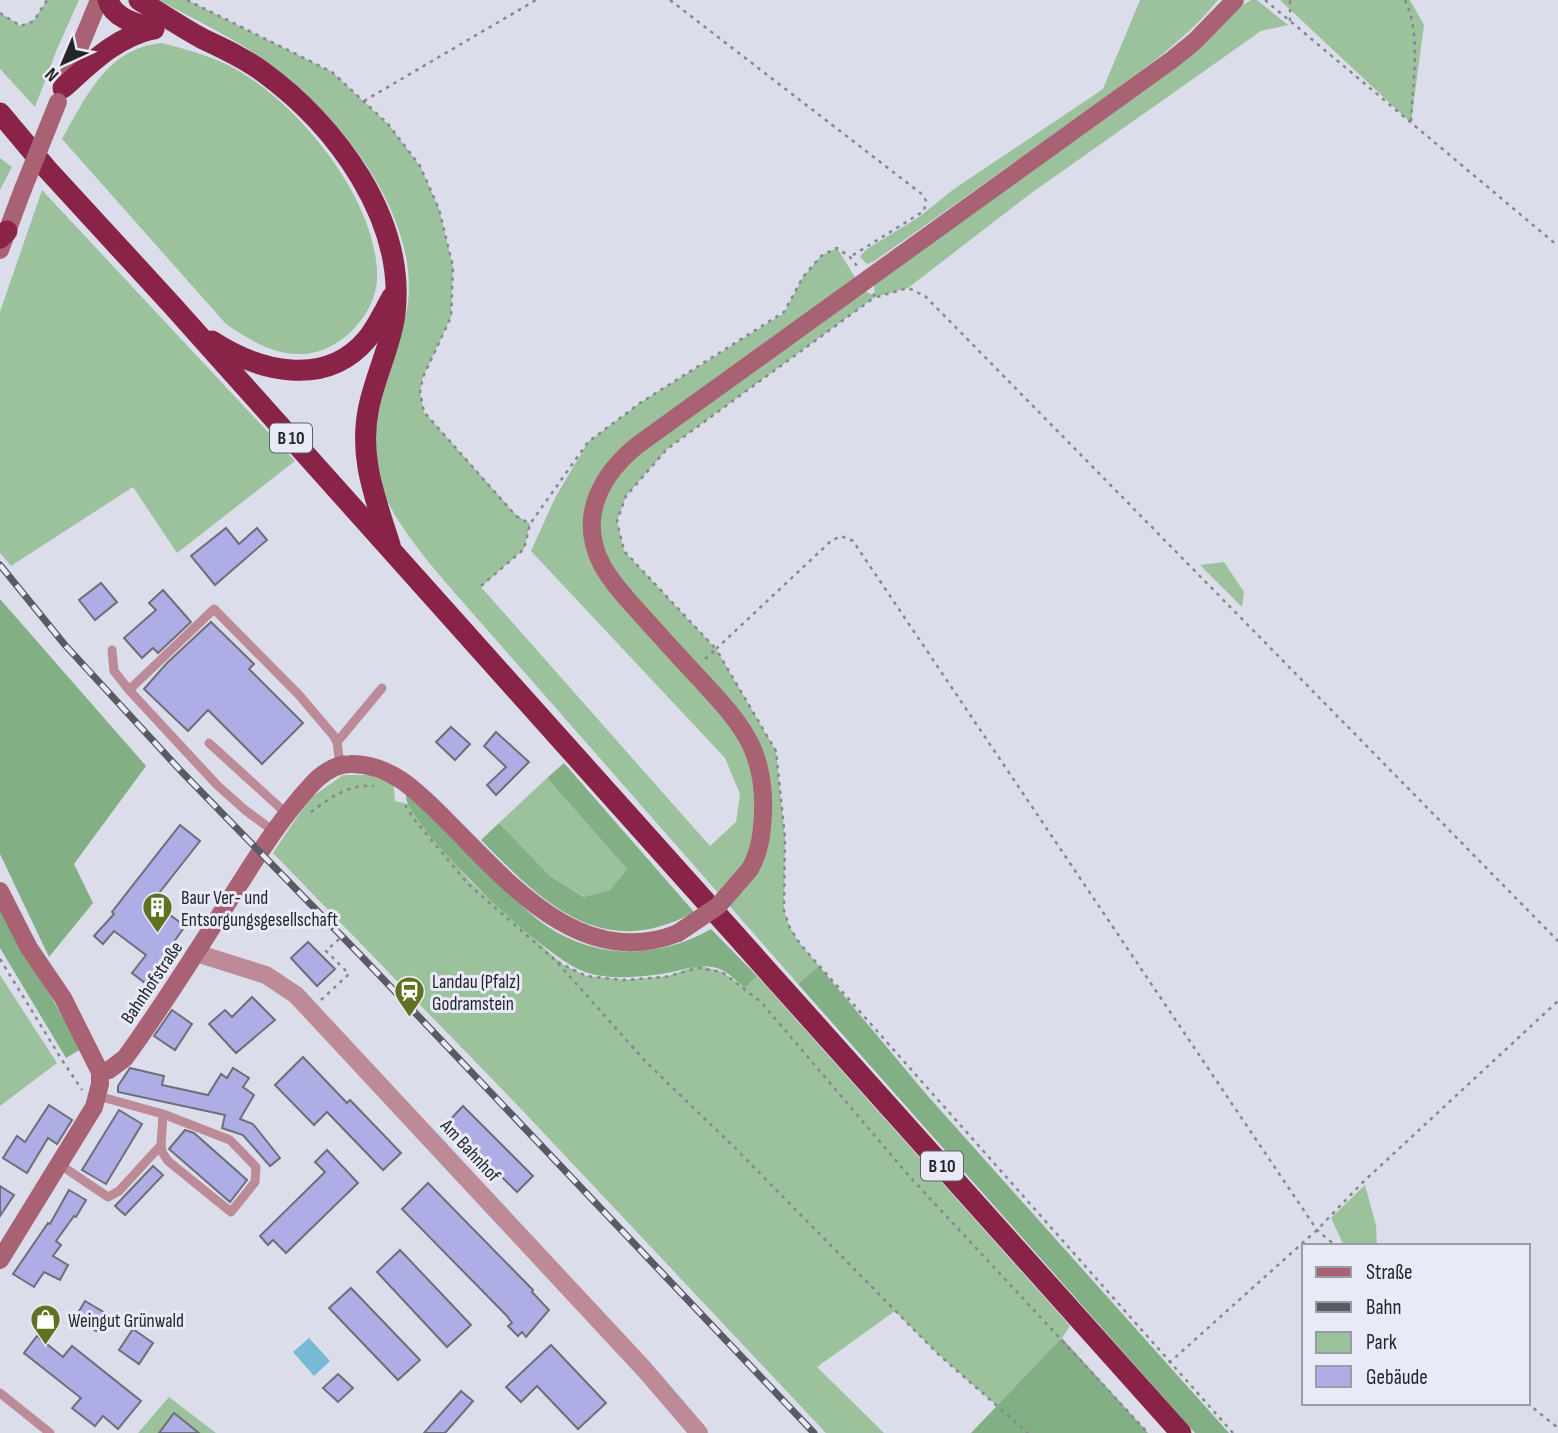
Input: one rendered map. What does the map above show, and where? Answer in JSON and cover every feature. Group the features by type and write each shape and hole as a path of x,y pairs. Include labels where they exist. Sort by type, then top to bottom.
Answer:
{"highway":[{"path":"108,0 114,12 122,17 152,29 202,38"},
{"path":"139,0 264,73 304,107 326,130 359,177 380,219 393,256 396,290 393,329 373,391 365,437 368,472 392,551"},
{"path":"61,95 114,44 130,35 152,29"},
{"name":"B 10","path":"0,113 47,169 1181,1433"},
{"path":"190,326 226,350 263,367 287,370 316,368 336,361 360,346 372,332 396,290"}],"street":[{"path":"2,240 99,0"},
{"path":"340,765 372,766 398,777 524,895 555,920 586,934 622,942 649,942 678,933 718,906 750,869 759,849 764,801 759,765 741,727 622,593 601,563 593,532 595,507 602,485 618,461 639,444 1173,59 1236,0"},
{"name":"Bahnhofstraße","path":"100,1072 109,1070 125,1058 275,832 315,781 340,765"},
{"path":"0,891 29,948 62,998 100,1072 96,1101 0,1260"},
{"name":"Am Bahnhof","path":"196,953 266,975 296,995 644,1369 683,1425 699,1433"}],"lane":[{"path":"129,690 214,609 299,695 337,742 340,765"},
{"path":"112,650 114,671 129,690 217,785 275,832"},
{"path":"337,742 382,688"},
{"path":"209,743 288,815"},
{"path":"96,1101 163,1114 230,1140 256,1167 256,1182 231,1212 168,1161 161,1145 163,1114"},
{"path":"59,1164 108,1198 119,1191 161,1145"},
{"path":"0,1393 50,1433"}],"path":[{"path":"0,13 21,26 34,20 47,0"},
{"path":"364,101 536,0"},
{"path":"670,0 923,195 926,201 924,211 850,257"},
{"path":"1265,0 1558,246"},
{"path":"1290,0 1290,21"},
{"path":"1405,0 1410,9 1414,43 1411,123"},
{"path":"481,586 524,549 530,524 588,442 640,403 785,313 803,276 821,256 837,248 850,257 875,297"},
{"path":"1233,1433 800,944 784,911 785,838 776,751 716,649 624,551 617,522 626,496 667,449 875,297 908,288 925,296 1558,941"},
{"path":"692,671 831,541 841,536 853,541 1317,1230 1334,1244"},
{"path":"288,815 304,817 339,792 364,785 374,786"},
{"path":"405,805 468,884 555,960 646,1062 739,1152 938,1354 1028,1433"},
{"path":"311,1010 349,974 326,951 339,939"},
{"path":"0,959 62,1060 96,1101"},
{"path":"555,960 586,976 623,980 665,977 698,968 722,972 761,1002 910,1177 1148,1433"},
{"path":"1169,1363 1317,1230 1362,1183 1558,1001"},
{"path":"1529,1405 1558,1428"}],"green space":[{"path":"47,0 79,0 35,107 0,69 0,13 21,26 34,20"},
{"path":"159,0 187,0 332,72 388,124 420,166 439,209 453,267 451,317 423,377 420,392 424,412 516,515 530,524 524,549 481,587 710,846 736,822 740,794 725,758 531,551 555,498 588,442 640,403 784,313 803,277 821,256 837,248 863,290 875,296 874,283 1236,9 1251,0 1257,0 1288,25 1261,31 1030,194 908,288 875,297 667,449 626,496 617,521 624,551 716,649 776,751 785,838 784,911 800,944 819,966 798,984 436,571 396,517 378,479 374,450 380,391 406,315 408,269 401,236 388,203 370,171 325,113 274,67 233,40"},
{"path":"1140,0 1218,0 1204,17 1171,47 1083,113 873,262 867,264 860,257 867,249 919,217 954,189 1103,89"},
{"path":"1280,0 1410,0 1424,25 1411,123"},
{"path":"162,43 220,61 254,81 306,127 349,186 365,218 374,249 377,280 375,294 361,320 339,341 312,353 288,353 260,344 226,324 62,139 90,91 113,64 143,47"},
{"path":"0,158 12,167 0,190"},
{"path":"42,190 295,461 177,553 133,487 11,566 0,553 0,312"},
{"path":"1224,562 1244,592 1242,607 1200,565"},
{"path":"0,599 146,766 74,864 93,903 49,957 0,854"},
{"path":"564,763 694,912 661,926 631,931 603,928 576,919 551,904 528,885 481,840 499,823 550,876 584,897 610,890 627,869 547,778"},
{"path":"343,775 368,775 393,780 395,801 408,804 416,818 470,881 562,964 586,976 626,980 669,976 698,965 722,972 745,988 757,976 1070,1326 1062,1338 997,1406 938,1354 895,1311 817,1367 884,1433 826,1433 522,1110 273,853 309,799"},
{"path":"547,778 627,869 610,890 585,897 550,876 499,823"},
{"path":"405,788 516,900 557,933 601,949 645,951 668,947 711,929 757,976 745,988 724,971 708,966 670,973 615,977 588,973 569,964 491,901 441,849 409,806"},
{"path":"0,908 81,1049 66,1058 0,948"},
{"path":"819,966 926,1094 1229,1433 1195,1433 798,984"},
{"path":"0,975 57,1063 0,1106"},
{"path":"1365,1185 1376,1225 1377,1244 1343,1244 1331,1218"},
{"path":"1062,1338 1148,1433 971,1433 1055,1345"},
{"path":"169,1397 216,1433 138,1433"}],"water":[{"path":"309,1338 330,1361 314,1376 293,1352"}],"building":[{"path":"226,528 239,544 257,528 267,540 215,585 191,556"},
{"path":"101,583 117,602 95,620 79,600"},
{"path":"163,590 191,622 158,653 153,648 142,658 124,638 156,610 149,603"},
{"path":"211,622 254,664 249,669 303,723 262,764 208,710 188,731 144,689 167,663"},
{"path":"451,727 470,744 455,760 436,742"},
{"path":"496,732 529,762 496,795 487,785 506,767 484,746"},
{"path":"180,825 200,841 152,902 185,926 145,983 132,973 146,955 114,931 103,944 94,936 114,914 112,912"},
{"path":"308,942 335,969 317,986 291,958"},
{"path":"252,997 275,1020 236,1053 209,1024 225,1010 232,1017"},
{"path":"172,1010 192,1024 175,1050 154,1036"},
{"path":"303,1057 347,1103 350,1100 401,1153 383,1170 327,1112 314,1125 275,1085"},
{"path":"130,1068 164,1076 162,1085 208,1095 221,1074 227,1078 233,1068 249,1078 243,1087 254,1095 240,1119 253,1124 280,1158 270,1166 243,1135 222,1128 225,1115 118,1092 118,1086"},
{"path":"49,1105 72,1120 57,1144 48,1138 27,1173 3,1158 17,1136 25,1142"},
{"path":"463,1106 533,1176 517,1192 447,1123"},
{"path":"119,1110 142,1124 106,1184 82,1170"},
{"path":"185,1130 194,1133 247,1180 230,1202 169,1149"},
{"path":"327,1150 358,1183 286,1253 273,1240 268,1245 260,1236 325,1172 315,1162"},
{"path":"153,1166 163,1175 125,1215 115,1206"},
{"path":"428,1183 533,1290 549,1310 526,1337 522,1332 518,1336 508,1326 512,1323 507,1316 402,1209"},
{"path":"0,1186 14,1195 0,1216"},
{"path":"69,1190 86,1200 56,1241 61,1245 53,1256 68,1265 60,1280 44,1272 34,1287 13,1274 48,1223 50,1224"},
{"path":"400,1250 471,1325 447,1347 377,1272"},
{"path":"351,1288 420,1360 398,1380 329,1308"},
{"path":"85,1301 107,1314 96,1331 75,1318"},
{"path":"133,1329 153,1343 139,1364 119,1350"},
{"path":"37,1336 63,1357 72,1346 141,1401 118,1429 103,1416 95,1426 72,1408 81,1398 24,1353"},
{"path":"551,1345 606,1403 578,1429 537,1386 521,1402 506,1387"},
{"path":"338,1374 353,1388 338,1402 323,1388"},
{"path":"461,1391 473,1401 445,1433 424,1433"},
{"path":"174,1413 199,1433 159,1433"}],"railway":[{"path":"0,565 65,645 180,770 365,960 814,1433"}],"place":[{"name":"Baur Ver- und Entsorgungsgesellschaft","path":"158,935"},
{"name":"Landau (Pfalz) Godramstein","path":"409,1019"},
{"name":"Weingut Grünwald","path":"45,1347"}]}
